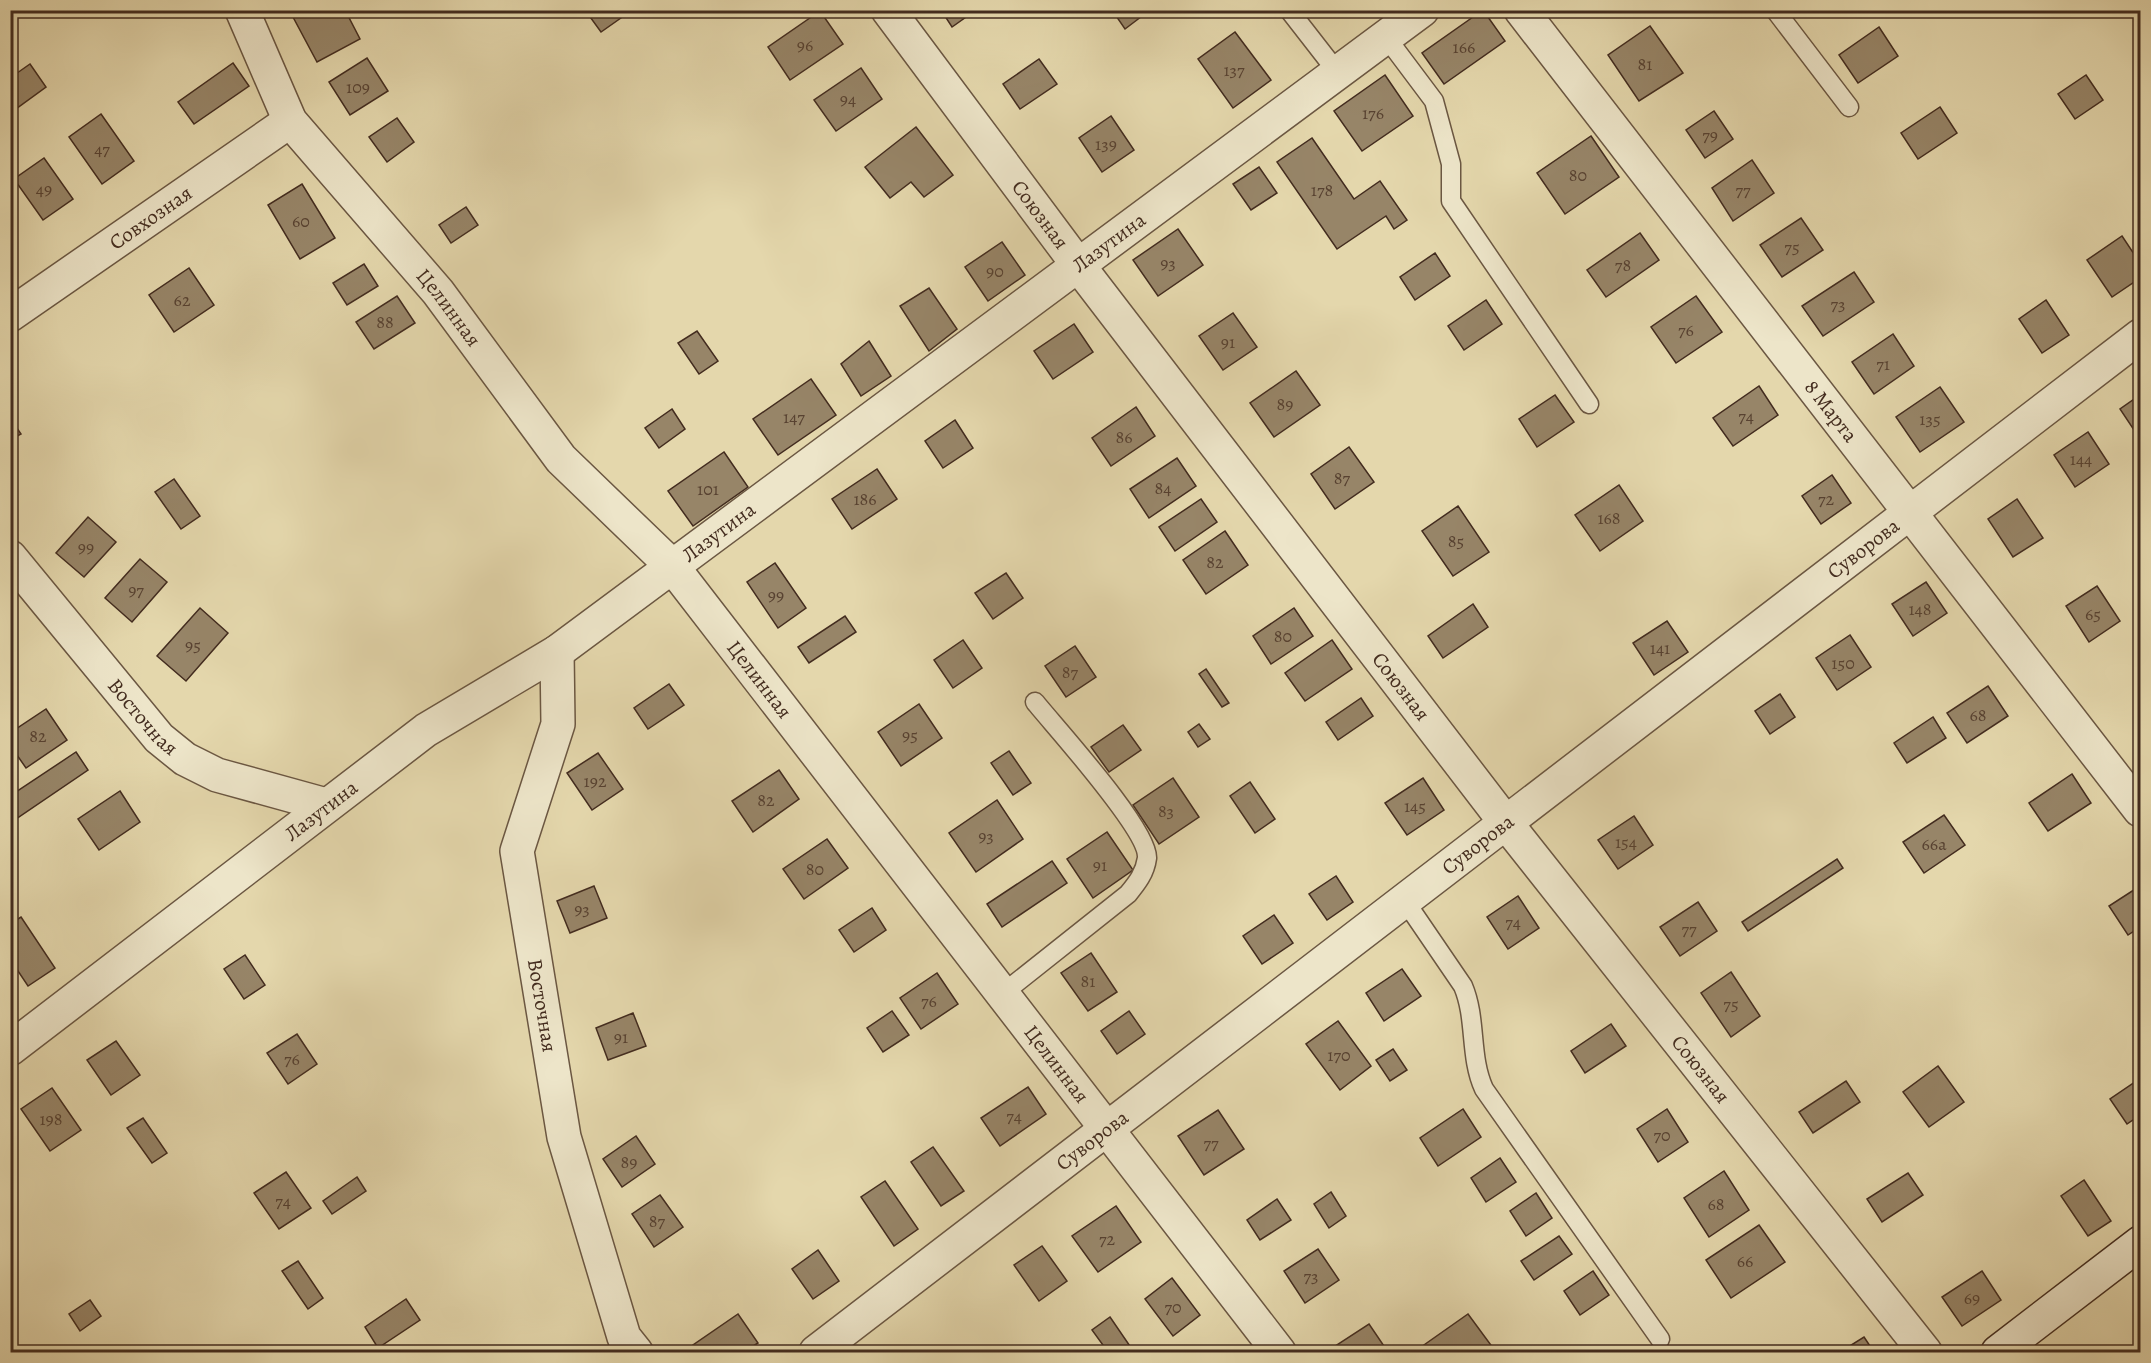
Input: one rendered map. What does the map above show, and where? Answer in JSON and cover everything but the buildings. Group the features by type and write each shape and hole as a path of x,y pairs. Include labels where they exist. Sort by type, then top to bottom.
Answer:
{"street":[{"name":"Целинная","path":"243,10 290,121 438,292 561,459 672,567 1279,1353"},
{"name":"Союзная","path":"888,10 1078,266 1506,823 1925,1353"},
{"name":"Лазутина","path":"10,1048 426,730 557,652 1422,10"},
{"name":"8 Марта","path":"1521,10 2140,810"},
{"name":"Совхозная","path":"10,315 290,121"},
{"name":"Суворова","path":"816,1353 2140,336"},
{"name":"Восточная","path":"10,557 159,738 185,759 217,775 326,805"},
{"name":"Восточная","path":"557,652 558,724 517,851 564,1137 624,1336 636,1353"},
{"path":"1998,1353 2140,1244"}],"lane":[{"path":"1288,10 1338,73"},
{"path":"1775,10 1849,107"},
{"path":"1386,37 1434,101 1450,164 1451,201 1589,404"},
{"path":"1002,994 1128,894 1141,878 1147,856 1139,835 1126,814 1035,702"},
{"path":"1405,901 1463,986 1469,1000 1475,1065 1484,1089 1660,1339"}]}
